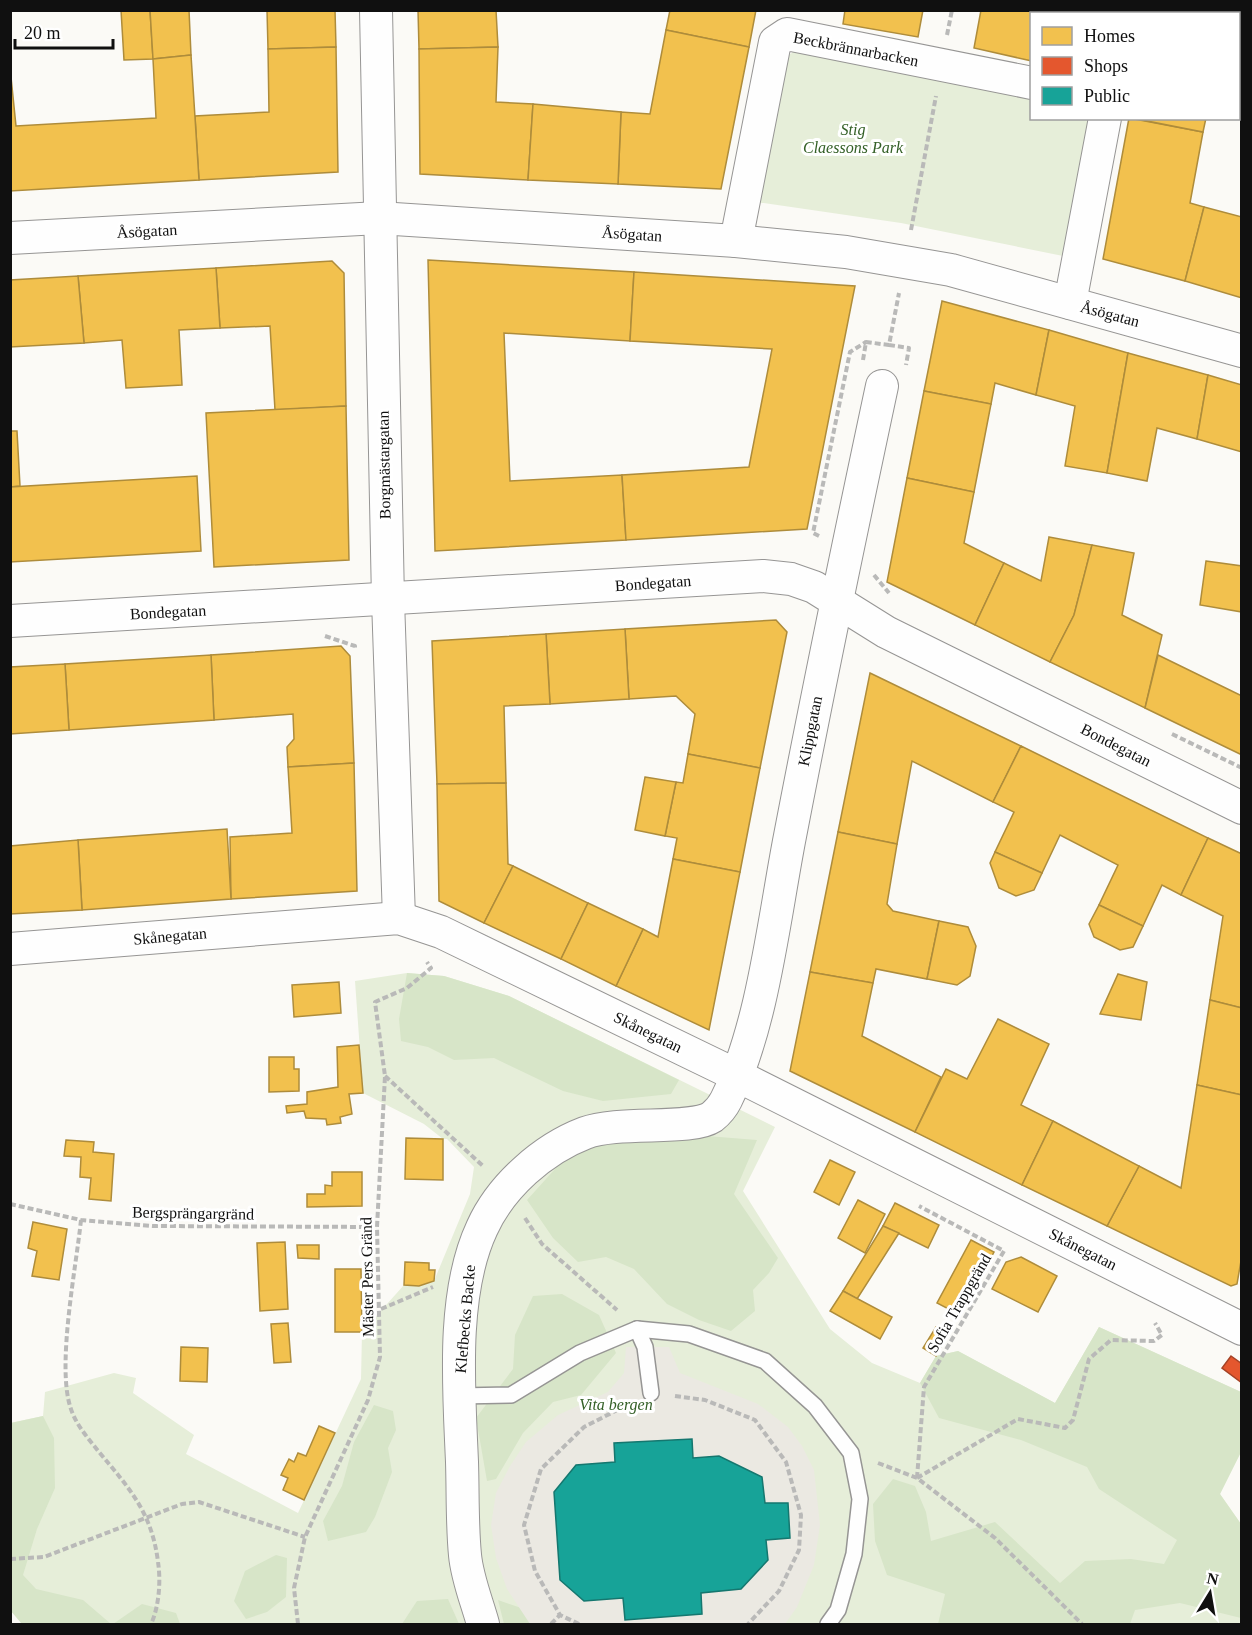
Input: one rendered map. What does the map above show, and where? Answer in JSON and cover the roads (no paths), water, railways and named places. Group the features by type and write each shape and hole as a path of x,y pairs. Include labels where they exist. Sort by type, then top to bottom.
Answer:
{"street":[{"name":"Borgmästargatan","path":"376,10 388,600 399,918"},
{"name":"Beckbrännarbacken","path":"736,241 775,42 787,34 1030,83"},
{"path":"1070,303 1105,120"},
{"name":"Åsögatan","path":"10,238 379,218 736,241 905,261 951,270 1242,351"},
{"name":"Klippgatan","path":"736,1075 751,1033 836,600 882,386"},
{"name":"Bondegatan","path":"10,621 764,576 799,581 814,587 886,632 1242,808"},
{"name":"Skånegatan","path":"10,949 399,918 441,932 736,1075 1242,1329"},
{"name":"Klefbecks Backe","path":"483,1624 465,1558 459,1395 466,1278 483,1224 508,1189 548,1150 588,1131 635,1124 696,1122 712,1117 724,1104 736,1075"}],"lane":[{"path":"637,1329 645,1347 651,1393"},
{"path":"459,1395 510,1395 580,1353 637,1329 689,1334 765,1361 815,1406 851,1453 860,1499 854,1554 838,1610 828,1624"}],"park label":[{"name":"Stig Claessons Park","path":"853,138"},
{"name":"Vita bergen","path":"616,1404"}]}
